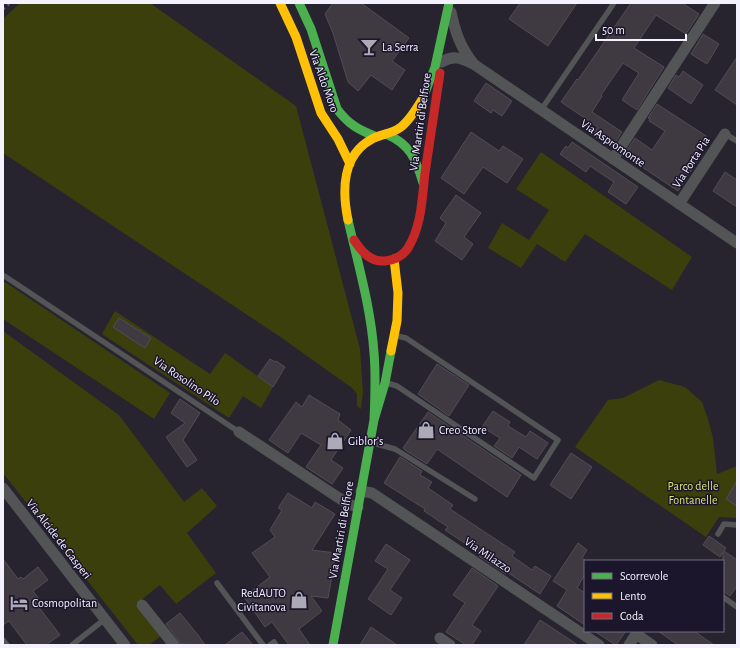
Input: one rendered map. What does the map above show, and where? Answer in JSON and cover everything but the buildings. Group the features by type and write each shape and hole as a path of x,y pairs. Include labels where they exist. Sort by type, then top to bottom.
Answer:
{"main road":[{"name":"Via Aldo Moro","path":"280,3 296,37 321,113 338,139 350,164"},
{"name":"Via Aldo Moro","path":"299,3 311,29 338,109 345,120 362,131 382,136"},
{"name":"Via Martiri di Belfiore","path":"352,236 360,250 369,258 384,262 403,254 409,247 414,236 422,211 424,185 451,6"},
{"path":"382,136 395,131 404,124 421,101 430,83 438,59 451,6"},
{"name":"Via Martiri di Belfiore","path":"374,420 375,356 352,236 345,209 344,191 346,174 357,152 365,144 382,136 397,138 406,146 414,157 424,185"},
{"name":"Via Martiri di Belfiore","path":"333,645 374,420 385,383 394,335 398,304 394,259"}],"street":[{"path":"613,159 715,3"},
{"name":"Via Aspromonte","path":"451,6 455,30 461,45 475,65"},
{"name":"Via Aspromonte","path":"442,62 456,57 475,65 737,243"},
{"name":"Via Porta Pia","path":"679,204 725,134"},
{"name":"Via Rosolino Pilo","path":"239,432 348,504 358,507"},
{"name":"Via Alcide de Gasperi","path":"3,488 125,645"},
{"name":"Via Milazzo","path":"361,490 372,493 599,645"},
{"path":"142,605 174,645"},
{"path":"629,645 637,632 652,645"},
{"path":"440,638 450,645"}],"lane":[{"path":"541,110 614,3"},
{"path":"725,134 737,141"},
{"name":"Via Rosolino Pilo","path":"3,275 239,432"},
{"path":"385,383 397,386 534,478 558,440 406,338 394,335"},
{"path":"370,442 395,449 475,499"},
{"path":"718,534 724,524 737,525"},
{"path":"217,583 263,645"},
{"path":"724,598 737,607"},
{"path":"72,645 105,619"},
{"path":"3,640 7,645"},
{"path":"270,645 274,642 276,645"}],"green space":[{"path":"20,3 150,3 296,106 360,349 363,392 361,409 357,406 357,394 352,388 279,336 3,153 3,19"},
{"path":"541,152 692,257 672,290 585,234 565,262 537,244 521,268 488,248 502,223 529,240 549,210 516,189"},
{"path":"5,282 170,393 154,419 3,319 3,285"},
{"path":"115,311 210,374 225,353 273,387 261,408 243,396 229,418 102,334"},
{"path":"3,331 119,415 184,502 202,488 217,506 187,533 216,573 176,604 160,585 136,604 161,636 149,645 138,645 3,473"},
{"name":"Parco delle Fontanelle","path":"659,380 685,387 702,402 713,438 717,474 737,466 737,518 719,517 706,537 575,447 608,400 623,398"}],"railway":[{"path":"3,9 10,3"}],"traffic: fast":[{"path":"299,3 311,29 337,109 355,126 377,137"},
{"path":"423,98 435,67 449,3"},
{"path":"386,134 401,142 411,153 418,167 423,183"},
{"path":"348,220 364,286 370,319 375,361 374,420"},
{"path":"333,645 374,420 385,383 391,351"}],"traffic: slow":[{"path":"280,3 296,37 321,113 338,139 350,164"},
{"path":"348,220 345,197 346,175 355,154 362,146 372,139 401,127 416,110 423,98"},
{"path":"391,351 397,321 398,293 394,259"}],"traffic: jam":[{"path":"354,240 371,258 385,261 395,259 401,255 406,251 413,239 421,211 425,173 440,73"}],"place":[{"name":"La Serra","path":"369,47"},
{"name":"Creo Store","path":"426,430"},
{"name":"Giblor's","path":"335,441"},
{"name":"RedAUTO Civitanova","path":"299,600"},
{"name":"Cosmopolitan","path":"19,603"}]}
